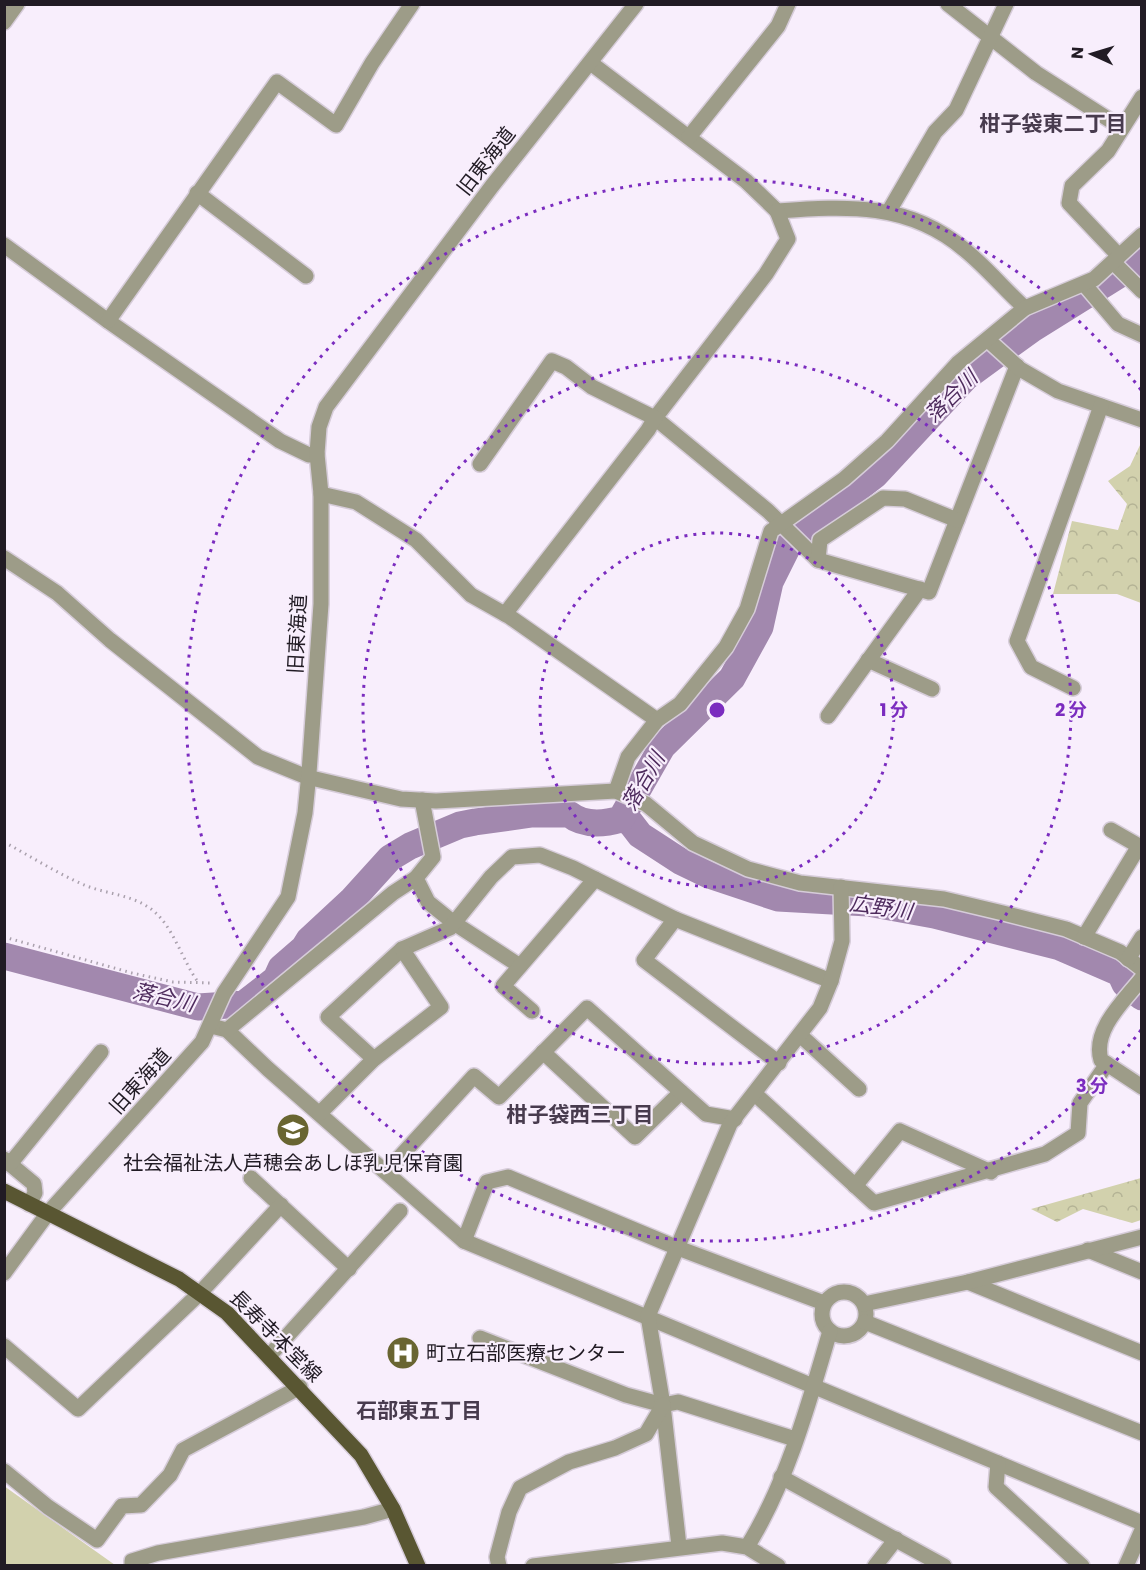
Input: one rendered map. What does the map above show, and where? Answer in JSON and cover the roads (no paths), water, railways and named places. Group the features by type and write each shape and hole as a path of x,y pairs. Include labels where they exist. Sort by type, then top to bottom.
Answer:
{"main road":[{"name":"長寿寺本堂線","path":"4,1191 179,1279 227,1313 270,1355 361,1455 393,1509 418,1566"}],"street":[{"path":"4,22 18,4"},
{"path":"108,321 277,82 336,125 372,63 412,4"},
{"name":"旧東海道","path":"4,1273 48,1214 202,1042 227,988 288,897 305,813 309,774 321,604 321,494 317,454 319,427 326,407 492,186 592,64 636,4"},
{"path":"689,137 778,26 788,4"},
{"path":"948,4 1036,73 1122,128"},
{"path":"889,211 935,132 956,110 992,38 1006,4"},
{"path":"505,614 648,430 655,417 766,274 788,240 777,211 746,182 592,64"},
{"path":"1142,97 1108,151 1072,186 1070,203 1142,291"},
{"path":"197,193 306,276"},
{"path":"777,211 843,206 889,211 931,227 964,249 1025,308"},
{"path":"1089,291 1094,279 1120,266 1142,235"},
{"path":"4,245 280,441 309,455 317,454"},
{"path":"616,791 628,757 657,720 680,704 726,647 747,609 771,531 844,479 870,456 958,363 1025,308 1089,291"},
{"path":"1089,291 1118,324 1142,335"},
{"path":"988,340 1017,366 1058,392 1142,420"},
{"path":"480,464 552,361 566,367 592,387 655,417 768,511 779,525 818,560 929,592 1017,366"},
{"path":"1073,688 1031,667 1017,641 1101,406"},
{"path":"321,494 356,502 426,546 448,574 471,595 505,614 657,720"},
{"path":"818,560 820,540 883,498 905,499 957,520"},
{"path":"4,558 57,593 110,640 258,757 307,777 401,799 422,800 616,791 646,804 693,843 748,869 800,883 944,899 1066,929 1120,952 1142,969"},
{"path":"828,716 920,589"},
{"path":"868,660 932,689"},
{"path":"226,1030 393,893 416,878 433,857 422,800"},
{"path":"1084,937 1139,846 1111,830"},
{"path":"374,1059 328,1017 402,950 450,928 491,877 512,857 540,855 595,879 675,919 831,981"},
{"path":"416,878 428,903 453,924 520,966"},
{"path":"532,1011 503,986 595,879"},
{"path":"680,1546 663,1405 648,1316 735,1119 820,1008 831,981 842,940 842,887"},
{"path":"675,919 644,960 779,1064"},
{"path":"1128,958 1142,937"},
{"path":"320,1113 374,1059 441,1007 402,950"},
{"path":"1142,978 1108,1022 1097,1048 1101,1060 1142,1087"},
{"path":"387,1171 474,1076 499,1097 587,1008 706,1114 735,1119"},
{"path":"213,1022 226,1030 464,1241 1142,1523"},
{"path":"800,1035 859,1089"},
{"path":"29,1204 36,1193 34,1184 7,1161 101,1052"},
{"path":"543,1052 636,1137 681,1092"},
{"path":"755,1094 874,1203 991,1172 1045,1154 1078,1133 1080,1103 1107,1064"},
{"path":"855,1186 900,1131 991,1172"},
{"path":"464,1241 487,1182 508,1177 678,1248 824,1303"},
{"path":"251,1178 349,1269"},
{"path":"4,1347 78,1409 200,1293 281,1205"},
{"path":"270,1355 400,1211"},
{"path":"864,1304 968,1282 1142,1237"},
{"path":"1088,1250 1142,1272"},
{"path":"968,1282 1142,1353"},
{"path":"841,1291 854,1294 864,1304 865,1322 862,1328 850,1336 836,1335 830,1331 822,1318 824,1303 841,1291"},
{"path":"865,1322 1142,1433"},
{"path":"747,1547 758,1530 781,1477 814,1386 830,1331"},
{"path":"480,1338 626,1395 663,1405 678,1402 795,1439"},
{"path":"4,1471 48,1507 97,1540 122,1506 141,1505 170,1475 183,1449 300,1387"},
{"path":"499,1566 497,1557 509,1512 520,1488 569,1462 615,1448 646,1434 663,1405"},
{"path":"998,1463 996,1487 1082,1566"},
{"path":"781,1477 944,1566"},
{"path":"132,1566 132,1561 158,1553 364,1517 393,1509"},
{"path":"1126,1566 1142,1530"},
{"path":"874,1566 896,1539"},
{"path":"533,1566 606,1561 680,1546 722,1543 747,1547 778,1566"}],"waterway":[{"name":"落合川","path":"4,956 198,1007 244,1004 276,979 281,968 351,901 390,858 410,846 460,825 532,814 569,814 581,821 594,823 621,819 662,747 732,678 760,627 770,582 791,540 875,475 966,377 1032,329 1125,271 1142,257"},
{"name":"広野川","path":"621,819 630,822 640,835 680,861 709,875 778,898 868,903 934,915 1060,947 1120,973 1125,984 1142,997"}],"place":[{"name":"社会福祉法人芦穂会あしほ乳児保育園","path":"293,1130"},
{"name":"町立石部医療センター","path":"403,1353"}],"district":[{"name":"柑子袋東二丁目","path":"1053,123"},
{"name":"柑子袋西三丁目","path":"580,1114"},
{"name":"石部東五丁目","path":"419,1410"}]}
